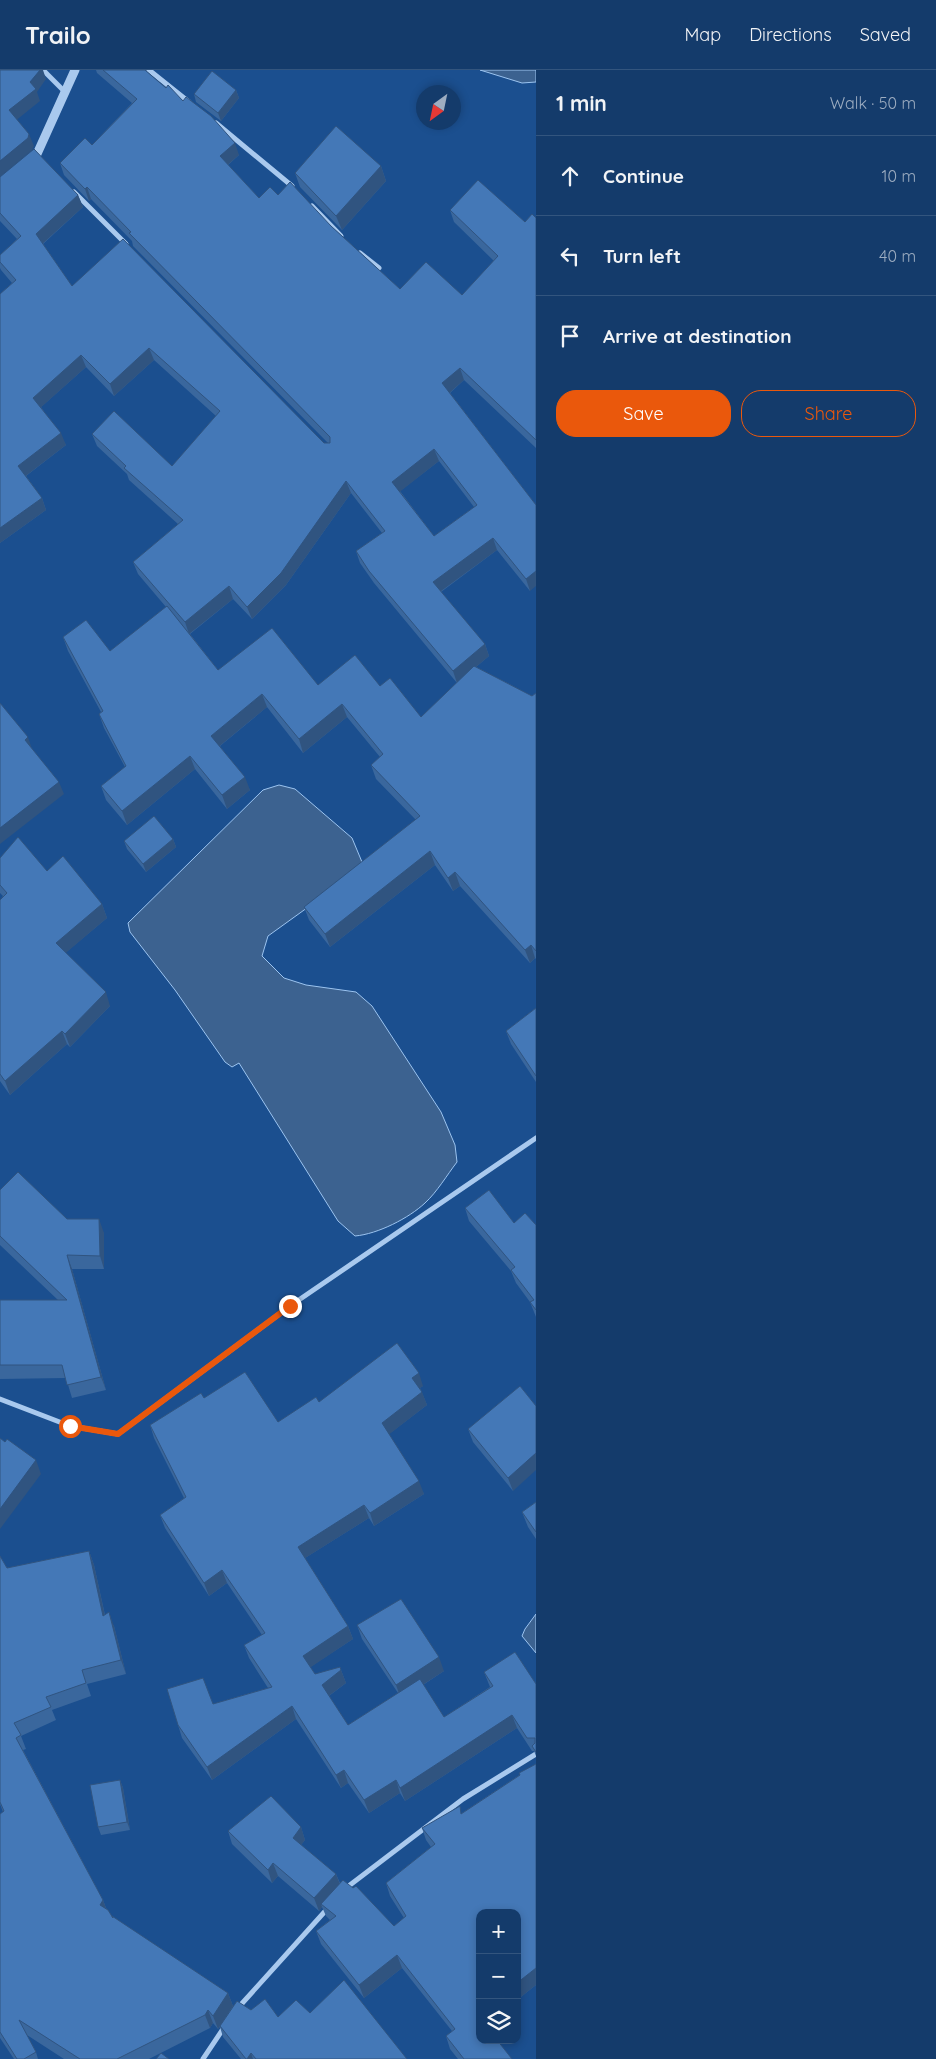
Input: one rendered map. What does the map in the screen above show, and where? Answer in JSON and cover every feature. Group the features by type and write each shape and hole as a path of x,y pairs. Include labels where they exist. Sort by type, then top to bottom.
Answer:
{"street":[{"path":"43,70 65,92"},
{"path":"22,166 37,154 75,70"},
{"path":"149,70 194,106"},
{"path":"209,118 284,177 297,191"},
{"path":"37,154 44,161"},
{"path":"72,189 134,252"},
{"path":"304,198 344,238"},
{"path":"358,251 379,268"},
{"path":"0,1400 70,1426 118,1434 290,1306 536,1138"},
{"path":"340,1894 463,1799 536,1754"},
{"path":"233,2015 243,2000 334,1902"},
{"path":"203,2059 228,2022"}],"water":[{"path":"480,70 536,70 536,82 522,83"},
{"path":"279,785 295,789 352,838 362,862 336,887 268,936 262,956 284,978 306,985 356,992 372,1006 441,1112 455,1145 457,1162 438,1189 425,1203 411,1214 393,1224 364,1235 355,1236 338,1221 239,1063 232,1067 225,1062 175,990 130,932 128,923 263,790"},
{"path":"536,1614 536,1653 522,1636"}],"building":[{"path":"0,70 40,70 30,82 36,89 9,110 29,134 28,138 0,161"},
{"path":"103,70 145,70 166,88 168,85 183,101 186,97 211,116 235,143 220,156 259,198 270,187 278,195 290,182 331,226 400,289 426,262 462,295 498,256 450,210 478,180 525,222 532,214 536,218 536,440 460,368 442,383 536,505 536,571 526,579 493,538 433,582 485,644 453,671 369,571 356,551 385,531 346,481 281,573 247,607 229,586 185,622 133,562 183,520 124,468 126,466 92,434 114,411 172,466 220,411 149,348 110,384 81,355 33,398 61,433 18,466 42,498 0,528 0,294 16,280 0,262 0,255 21,236 0,213 0,177 34,149 78,195 36,234 72,286 123,239 324,443 330,443 330,437 129,233 131,232 87,187 85,189 60,163 85,138 92,145 137,99","holes":["434,449 477,505 434,536 392,482"]},
{"path":"212,71 236,90 218,113 194,94"},
{"path":"336,126 381,166 336,216 295,173"},
{"path":"167,606 218,670 272,628 318,685 355,655 380,686 390,678 421,717 474,666 532,696 536,693 536,951 531,945 525,950 455,872 448,878 430,851 325,934 304,907 420,816 371,765 383,754 342,704 299,739 262,694 211,736 245,777 222,795 190,756 122,811 101,786 126,766 99,714 103,711 63,637 86,620 110,651"},
{"path":"0,703 28,737 25,740 59,782 0,828"},
{"path":"154,816 173,839 143,864 124,841"},
{"path":"18,837 47,871 63,856 102,904 56,943 106,992 65,1034 62,1031 5,1081 0,1074 0,900 7,893 0,885 0,858"},
{"path":"536,1008 536,1076 506,1031"},
{"path":"18,1172 67,1219 99,1219 100,1256 67,1255 101,1377 67,1385 62,1365 0,1365 0,1300 67,1300 0,1236 0,1190"},
{"path":"489,1190 514,1223 525,1213 536,1225 536,1310 530,1302 534,1300 511,1270 515,1267 465,1208"},
{"path":"397,1343 419,1373 412,1378 422,1392 382,1423 419,1481 370,1513 364,1505 298,1547 348,1626 303,1656 315,1674 340,1667 341,1670 322,1685 348,1725 420,1679 444,1717 493,1686 484,1672 515,1652 536,1684 536,1752 532,1746 535,1743 535,1738 527,1738 512,1715 400,1788 396,1780 364,1800 344,1770 336,1775 292,1706 207,1767 178,1725 167,1689 203,1678 213,1704 272,1687 244,1645 265,1633 222,1570 204,1583 160,1515 186,1497 150,1425 201,1393 204,1398 245,1372 278,1422 316,1397 319,1402"},
{"path":"520,1386 536,1406 536,1453 508,1478 468,1429"},
{"path":"0,1438 5,1442 7,1439 36,1460 0,1509"},
{"path":"536,1502 536,1532 522,1512"},
{"path":"89,1551 103,1616 109,1612 121,1660 82,1670 86,1683 46,1697 51,1707 14,1723 21,1735 16,1738 103,1900 100,1905 108,1910 113,1918 112,1916 228,1993 213,2016 208,2010 205,2015 117,2059 80,2059 19,2020 36,2052 24,2059 17,2059 0,2032 0,1814 4,1811 0,1802 0,1556 7,1568"},
{"path":"401,1599 439,1657 396,1685 357,1625"},
{"path":"536,1764 536,1968 521,1980 521,1909 476,1909 476,2044 500,2044 512,2059 464,2059 446,2036 455,2029 397,1955 359,1985 316,1931 336,1916 321,1904 343,1880 353,1888 356,1886 394,1926 406,1916 386,1883 435,1844 422,1828 460,1806 461,1814 520,1775 519,1773"},
{"path":"120,1780 127,1822 98,1827 90,1785"},
{"path":"271,1796 301,1827 293,1838 336,1874 314,1898 273,1863 268,1870 228,1831"},
{"path":"344,1980 407,2059 256,2059 251,2053 246,2059 220,2026 237,2001 251,2010 265,1999 278,2017 296,2000 310,2013"},
{"path":"161,2053 169,2059 156,2059"}],"route":[{"path":"70,1426 118,1434 290,1306"}]}
